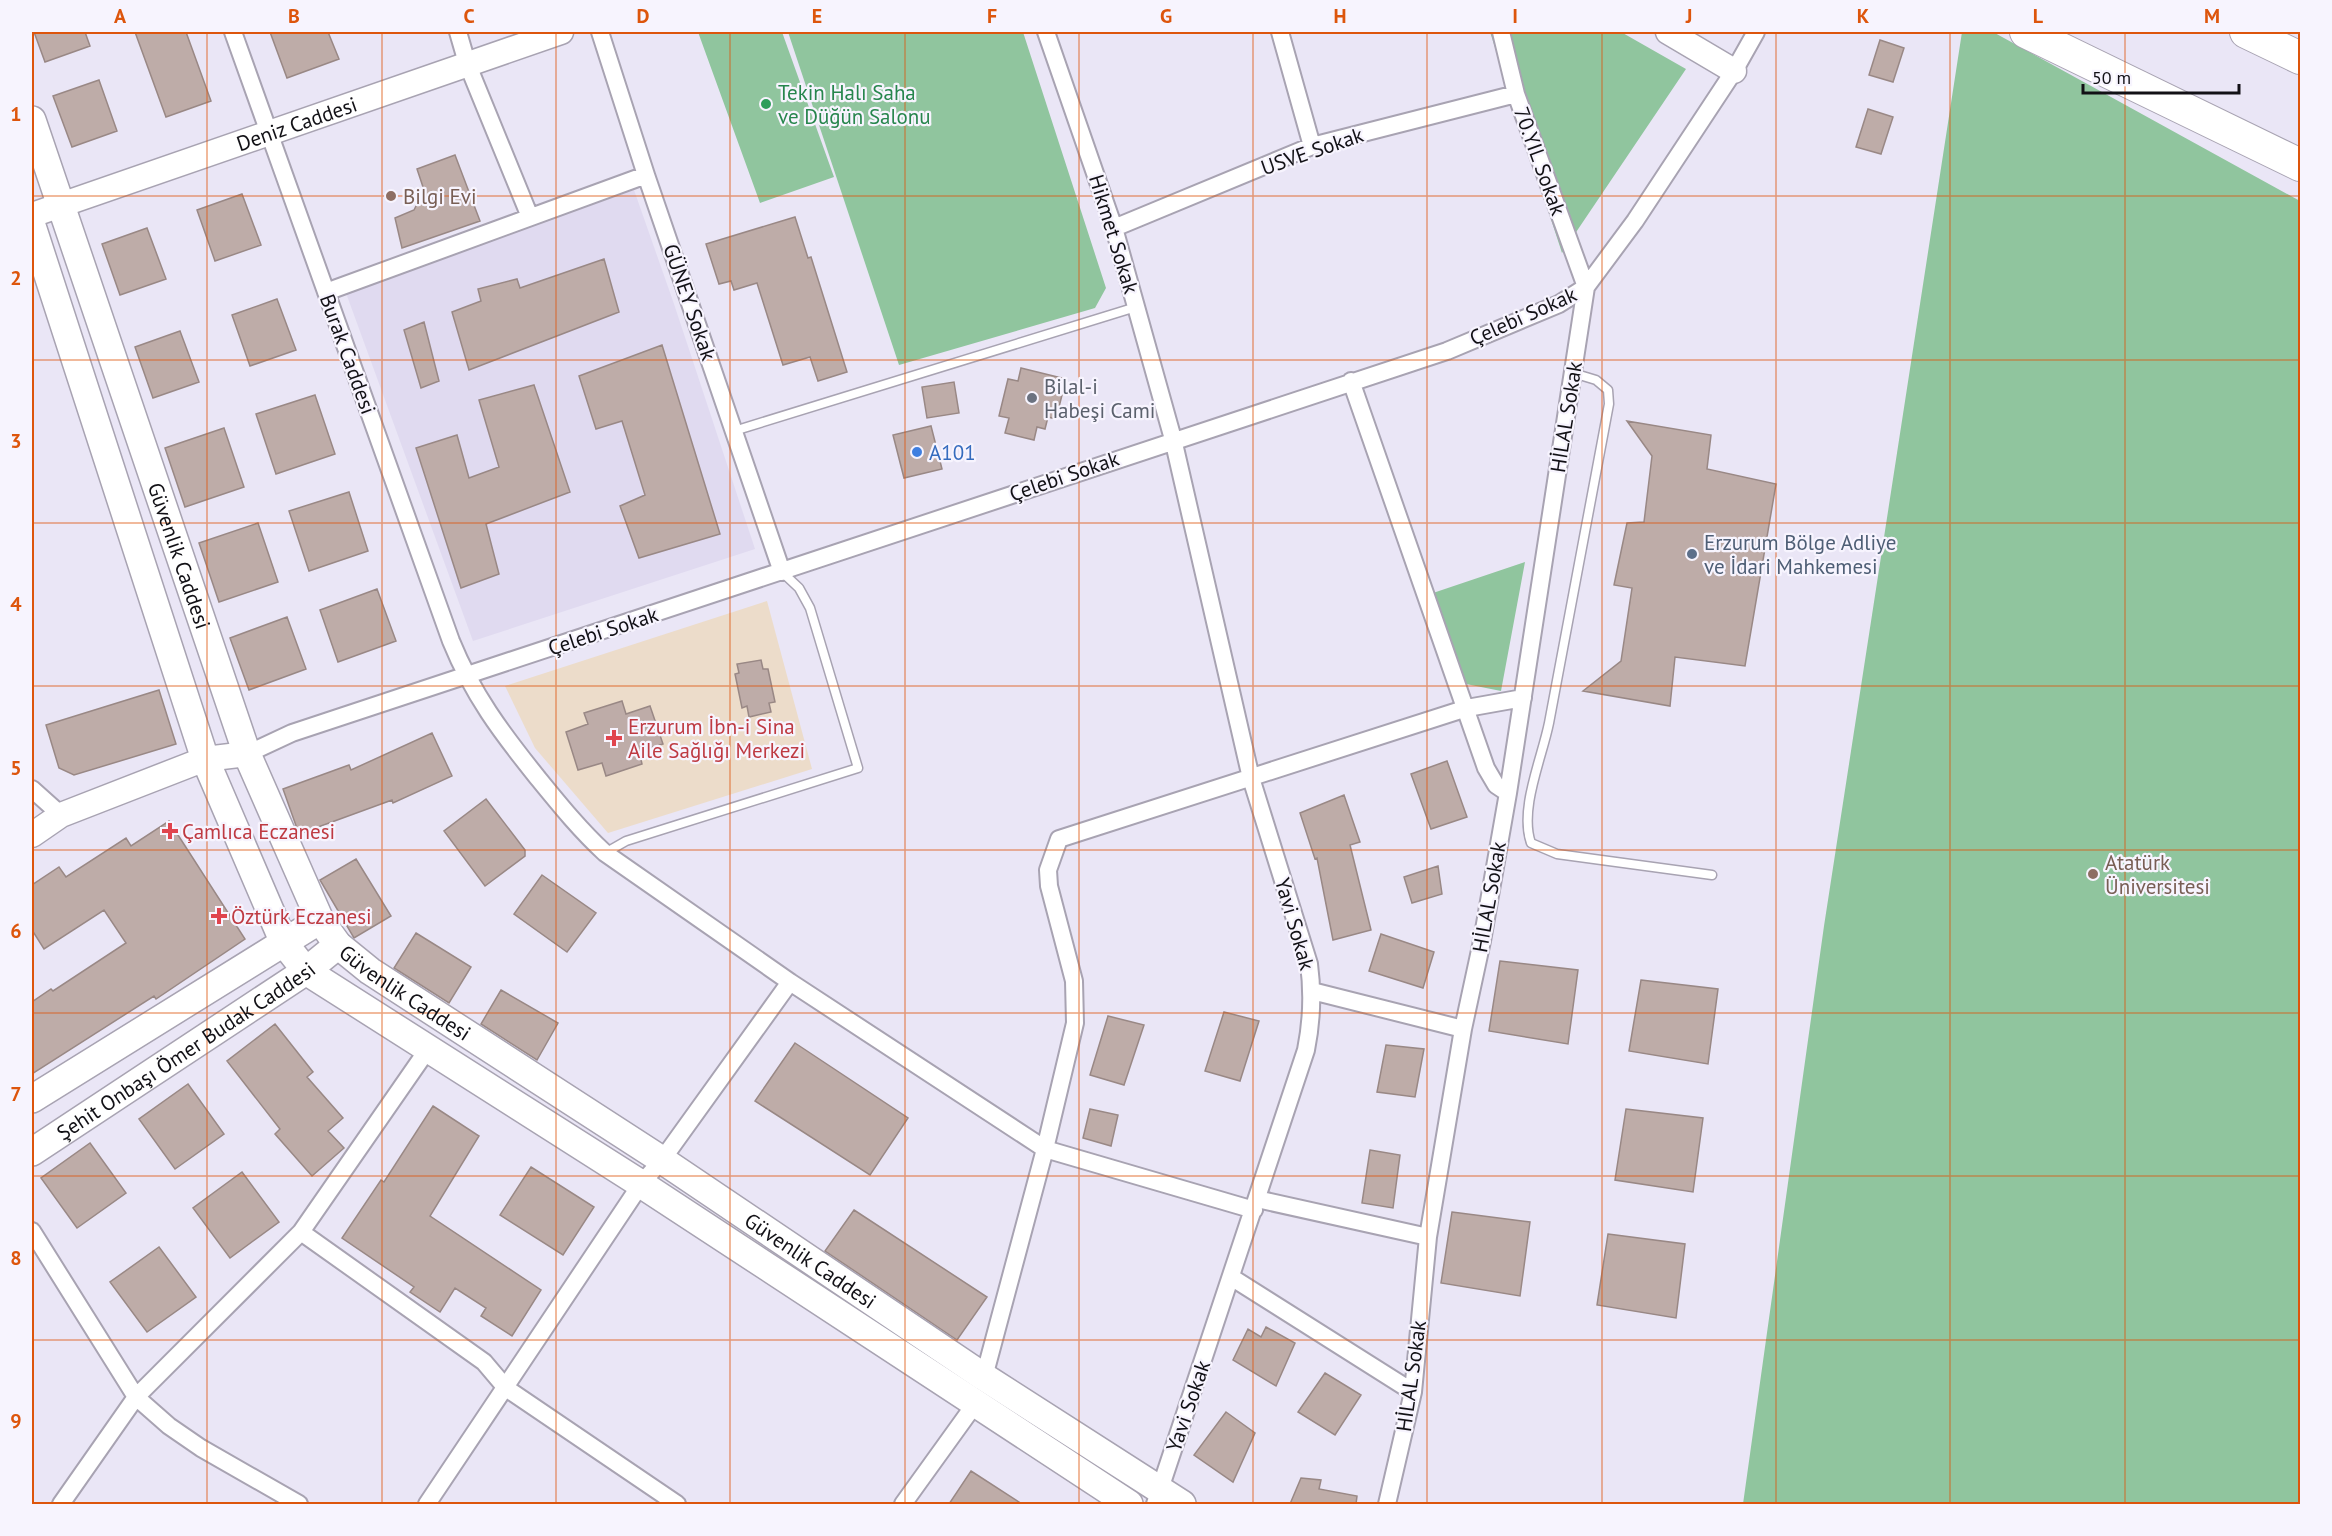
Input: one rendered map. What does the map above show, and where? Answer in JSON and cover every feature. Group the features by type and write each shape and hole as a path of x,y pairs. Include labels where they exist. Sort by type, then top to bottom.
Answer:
{"highway":[{"path":"2026,32 2301,165"},
{"path":"2246,32 2301,58"}],"main road":[{"name":"Güvenlik Caddesi","path":"32,120 58,204 246,754 320,920 338,945 370,971 662,1160 984,1377 1157,1497 1182,1504"},
{"name":"Güvenlik Caddesi","path":"32,226 205,759 284,943 306,971 641,1184 1129,1504"},
{"name":"Şehit Onbaşı Ömer Budak Caddesi","path":"32,1099 320,920"},
{"name":"Şehit Onbaşı Ömer Budak Caddesi","path":"32,1152 306,971 338,945"}],"street":[{"name":"Burak Caddesi","path":"233,32 465,676 485,711 580,830 605,853 790,982 1045,1149 1256,1205 1428,1237"},
{"path":"458,32 467,63 530,217"},
{"name":"Deniz Caddesi","path":"32,215 58,204 269,134 561,32"},
{"name":"GÜNEY Sokak","path":"600,32 646,175 782,572"},
{"name":"Hikmet Sokak","path":"1046,32 1114,228 1173,439"},
{"path":"1280,32 1312,146"},
{"name":"70.YIL Sokak","path":"1502,32 1516,94 1586,287"},
{"path":"1668,32 1734,71"},
{"name":"Çelebi Sokak","path":"246,754 291,733 782,572 1173,439 1447,351 1559,304 1586,287 1635,221 1734,71 1756,32"},
{"name":"USVE Sokak","path":"1114,228 1312,146 1516,94"},
{"path":"326,292 646,175"},
{"name":"HİLAL Sokak","path":"1387,1504 1413,1392 1428,1237 1463,1029 1482,941 1508,793 1586,287"},
{"path":"1351,381 1490,777 1508,793"},
{"name":"Yavi Sokak","path":"1157,1497 1256,1205 1306,1050 1312,1020 1309,964 1251,778 1173,439"},
{"path":"984,1377 1076,1023 1074,981 1048,885 1047,870 1059,839 1467,708 1523,698"},
{"path":"32,835 61,815 205,759 246,754"},
{"path":"32,789 61,815"},
{"path":"427,1504 641,1184 662,1160 790,982"},
{"path":"1312,991 1463,1029"},
{"path":"61,1504 136,1397 302,1232 428,1048"},
{"path":"32,1231 136,1397 169,1426 201,1448 299,1504"},
{"path":"302,1232 484,1362 506,1388 676,1504"},
{"path":"1231,1277 1413,1392"},
{"path":"903,1504 975,1404"}],"lane":[{"path":"734,431 1136,307"},
{"path":"1573,373 1596,380 1608,390 1609,404 1546,734 1528,807 1527,831 1532,843 1557,854 1712,875"},
{"path":"605,853 626,840 858,768 810,608 799,588 782,572"}],"shaded area":[{"path":"634,190 755,549 473,641 346,293"},
{"path":"767,601 812,769 608,833 535,748 505,686"}],"green space":[{"name":"Tekin Halı Saha ve Düğün Salonu","path":"698,32 782,32 834,177 760,203"},
{"path":"788,32 1023,32 1106,288 1095,308 899,365"},
{"path":"1490,32 1621,32 1686,69 1562,253"},
{"name":"Atatürk Üniversitesi","path":"1962,32 1993,32 2300,201 2300,1504 1743,1504 1824,926"},
{"path":"1525,562 1501,691 1466,684 1433,593"}],"building":[{"path":"34,32 85,32 90,46 45,62"},
{"path":"135,32 186,32 211,101 166,117"},
{"path":"270,32 328,32 339,59 287,78"},
{"path":"1880,40 1904,48 1893,82 1869,75"},
{"path":"99,80 117,131 72,147 53,96"},
{"path":"1868,109 1893,117 1881,154 1856,147"},
{"path":"455,155 480,221 402,248 395,218 414,210 424,190 417,169"},
{"path":"242,194 261,245 215,261 197,210"},
{"path":"795,217 808,258 811,257 847,372 818,381 810,357 783,365 757,283 734,290 731,281 719,284 706,244"},
{"path":"147,228 166,279 120,295 102,244"},
{"path":"604,259 619,312 469,370 452,312 481,301 478,289 517,279 520,288"},
{"path":"277,299 296,350 250,366 232,315"},
{"path":"424,322 439,381 421,388 404,330"},
{"path":"180,331 199,382 153,398 135,347"},
{"path":"662,345 720,534 639,558 620,506 645,495 622,421 596,429 579,376"},
{"name":"Bilal-i Habeşi Cami","path":"1021,368 1066,379 1056,419 1048,417 1045,429 1037,427 1034,440 1005,433 1009,418 999,416 1008,379 1018,381"},
{"path":"954,382 959,413 927,418 922,387"},
{"path":"534,385 570,492 486,524 499,574 461,588 416,448 457,435 469,478 499,467 479,400"},
{"path":"315,395 335,454 276,474 256,414"},
{"name":"Erzurum Bölge Adliye ve İdari Mahkemesi","path":"1627,421 1711,435 1707,469 1776,484 1745,666 1675,657 1670,706 1583,691 1621,661 1632,588 1614,585 1627,523 1644,522 1652,456"},
{"name":"A101","path":"931,426 942,469 904,478 893,435"},
{"path":"224,428 244,487 185,507 165,448"},
{"path":"349,492 368,551 309,571 289,511"},
{"path":"258,523 278,582 219,602 199,543"},
{"path":"377,589 396,641 338,662 320,610"},
{"path":"287,617 306,669 249,690 230,638"},
{"path":"761,660 763,669 768,669 775,702 769,703 771,712 749,717 747,706 742,708 735,674 739,673 737,664"},
{"path":"159,690 176,744 74,775 59,768 46,725"},
{"name":"Erzurum İbn-i Sina Aile Sağlığı Merkezi","path":"622,701 626,714 650,706 663,744 639,751 642,764 606,776 602,763 578,770 566,732 588,724 584,713"},
{"path":"432,733 452,776 393,803 392,800 299,834 283,789 349,765 351,770"},
{"path":"1447,761 1467,817 1431,829 1411,774"},
{"path":"1344,795 1360,842 1350,845 1371,930 1333,940 1317,858 1315,859 1300,813"},
{"path":"486,799 525,850 525,856 485,886 444,831"},
{"path":"169,821 245,939 156,999 154,996 32,1074 32,1002 51,989 53,991 126,943 104,910 44,949 32,930 32,885 59,867 66,877 126,838 131,846"},
{"path":"356,859 391,916 354,938 320,880"},
{"path":"1438,866 1442,894 1412,903 1404,877"},
{"path":"542,875 596,913 567,952 514,914"},
{"path":"416,933 471,967 449,1003 394,968"},
{"path":"1381,934 1434,952 1423,988 1369,971"},
{"path":"1500,961 1578,970 1568,1044 1489,1031"},
{"path":"1641,980 1718,989 1708,1064 1629,1051"},
{"path":"501,990 558,1023 537,1060 481,1024"},
{"path":"1224,1012 1259,1021 1240,1081 1205,1071"},
{"path":"1108,1016 1144,1025 1124,1085 1090,1075"},
{"path":"275,1024 313,1072 307,1077 343,1118 328,1131 344,1148 312,1176 275,1134 280,1129 227,1061"},
{"path":"795,1043 908,1118 870,1175 755,1101"},
{"path":"1386,1045 1424,1049 1415,1097 1377,1092"},
{"path":"188,1084 224,1134 175,1169 139,1119"},
{"path":"433,1106 479,1136 430,1216 541,1290 512,1336 481,1316 486,1308 455,1288 440,1312 410,1292 414,1287 342,1238 381,1180 384,1182"},
{"path":"1090,1109 1118,1115 1111,1146 1083,1138"},
{"path":"1626,1109 1703,1118 1693,1192 1615,1180"},
{"path":"90,1143 126,1193 77,1228 41,1178"},
{"path":"1370,1150 1400,1155 1393,1208 1362,1203"},
{"path":"531,1167 594,1207 563,1255 500,1215"},
{"path":"242,1172 279,1222 230,1258 193,1208"},
{"path":"854,1210 987,1297 957,1340 825,1251"},
{"path":"1452,1212 1530,1222 1520,1296 1441,1283"},
{"path":"1608,1234 1685,1244 1676,1318 1597,1305"},
{"path":"159,1247 196,1297 147,1332 110,1282"},
{"path":"1266,1327 1295,1343 1276,1386 1233,1360 1248,1329 1261,1337"},
{"path":"1325,1373 1361,1395 1335,1435 1298,1412"},
{"path":"1226,1412 1255,1433 1233,1482 1194,1455"},
{"path":"971,1471 1022,1504 949,1504"},
{"path":"1301,1478 1321,1480 1319,1489 1357,1496 1356,1504 1290,1504"}],"place":[{"name":"Tekin Halı Saha ve Düğün Salonu","path":"766,104"},
{"name":"Bilgi Evi","path":"391,196"},
{"name":"Bilal-i Habeşi Cami","path":"1032,398"},
{"name":"A101","path":"917,452"},
{"name":"Erzurum Bölge Adliye ve İdari Mahkemesi","path":"1692,554"},
{"name":"Erzurum İbn-i Sina Aile Sağlığı Merkezi","path":"614,738"},
{"name":"Çamlıca Eczanesi","path":"170,831"},
{"name":"Atatürk Üniversitesi","path":"2093,874"},
{"name":"Öztürk Eczanesi","path":"219,916"}]}
